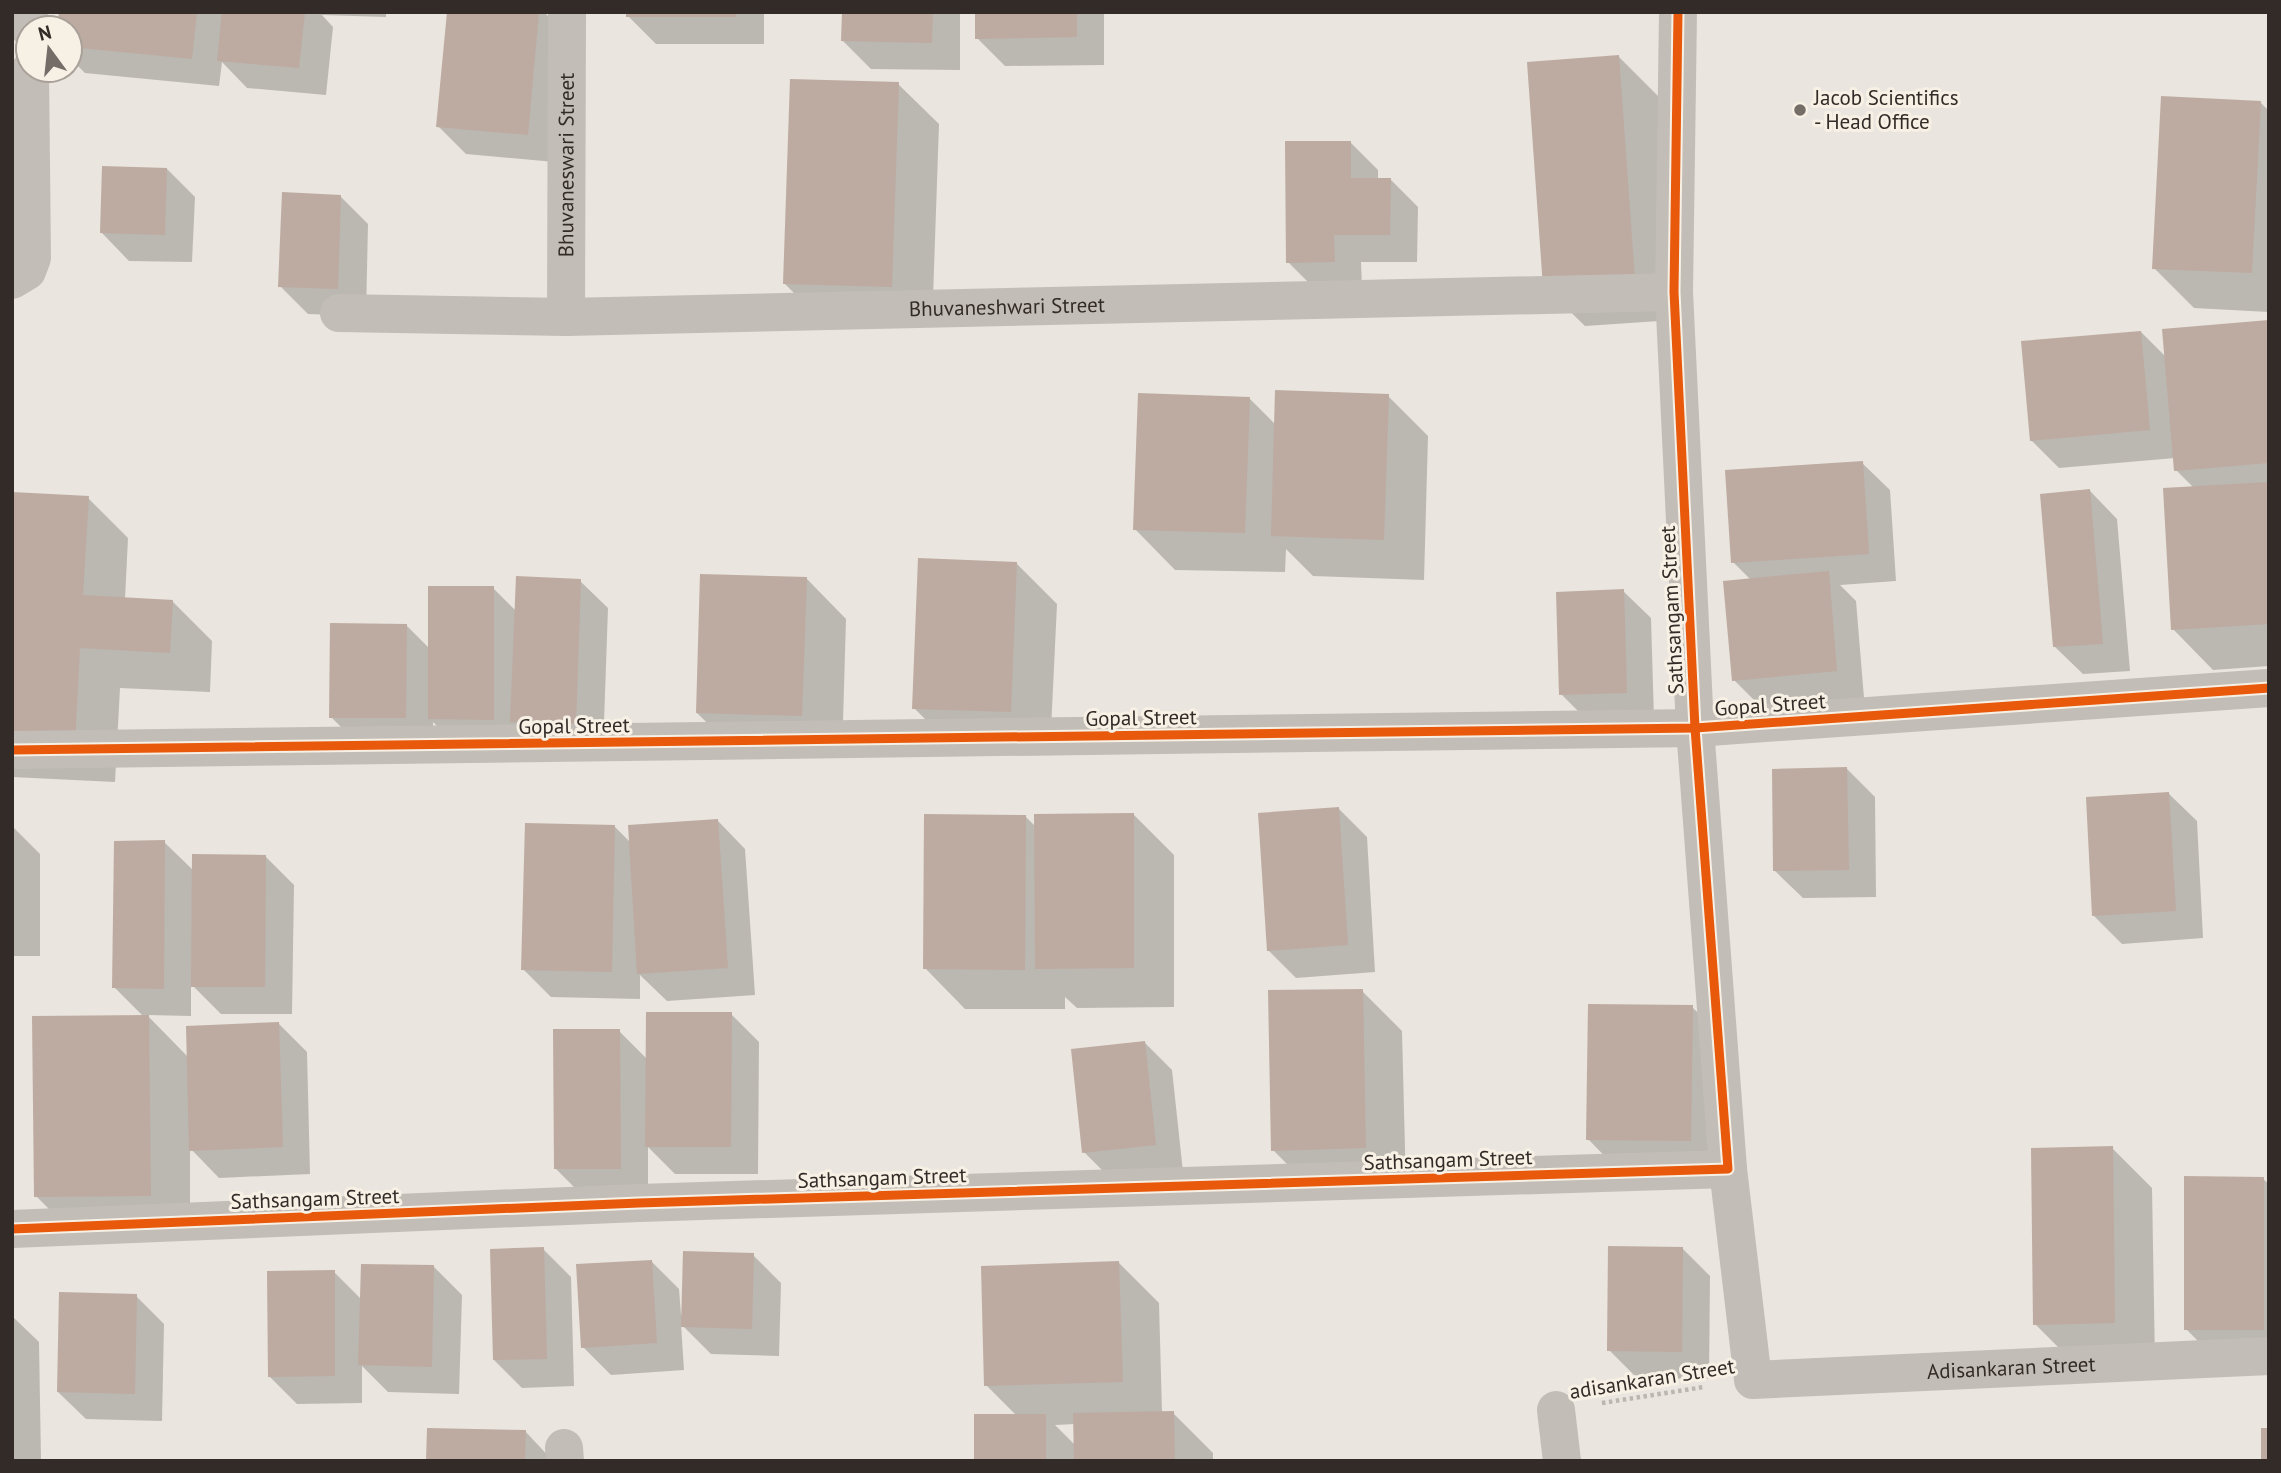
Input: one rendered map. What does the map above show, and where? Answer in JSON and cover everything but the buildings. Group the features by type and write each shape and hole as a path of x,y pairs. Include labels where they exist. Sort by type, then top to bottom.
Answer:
{"street":[{"name":"Bhuvaneswari Street","path":"566,317 567,12"},
{"name":"Sathsangam Street","path":"12,1229 653,1202 1728,1169 1695,728 1674,292 1678,12"},
{"path":"22,269 29,84"},
{"name":"Bhuvaneshwari Street","path":"339,313 566,317 1674,292"},
{"name":"Gopal Street","path":"12,750 1695,728 2269,688"},
{"path":"1728,1169 1753,1380"},
{"name":"Adisankaran Street","path":"1753,1380 2269,1356"},
{"name":"Adisankaran Street","path":"1556,1410 1562,1461"}],"cycle path":[{"path":"12,1229 639,1203 1728,1169 1695,728 1674,292 1678,12"},
{"path":"12,750 1695,728 2269,688"}],"place":[{"name":"Jacob Scientifics - Head Office","path":"1800,110"}]}
